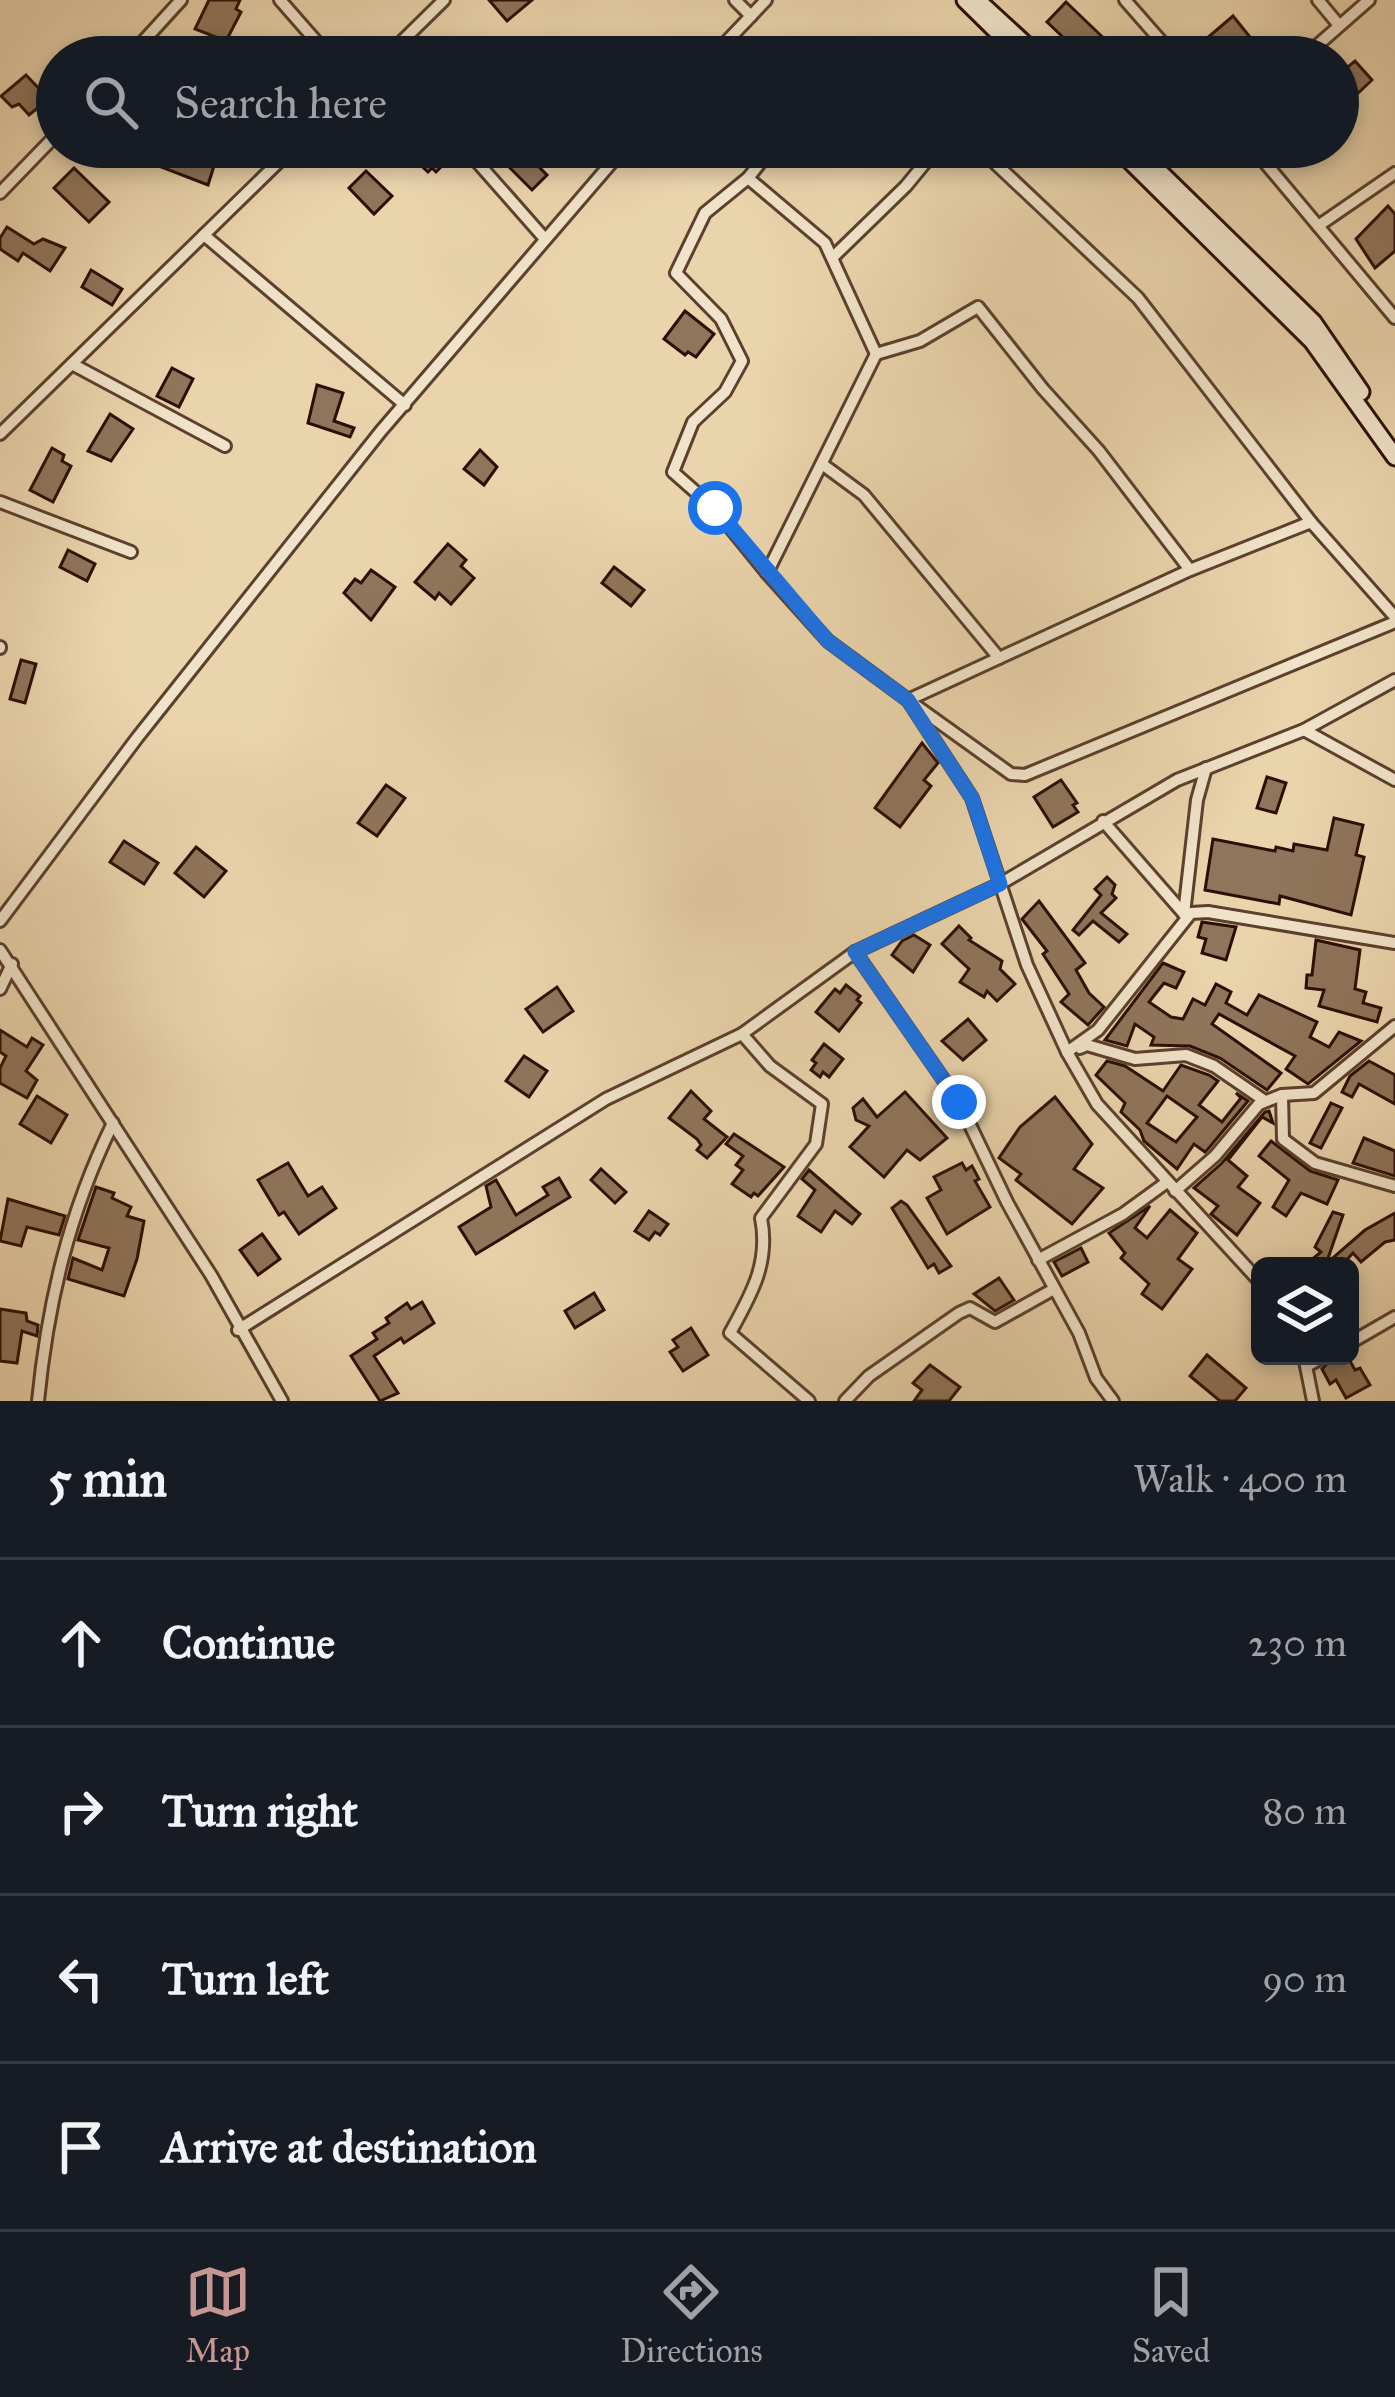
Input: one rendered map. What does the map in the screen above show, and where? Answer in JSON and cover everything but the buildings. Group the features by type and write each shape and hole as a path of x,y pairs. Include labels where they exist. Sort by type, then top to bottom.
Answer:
{"main road":[{"path":"965,0 1002,36"},
{"path":"977,0 1016,36"},
{"path":"1137,168 1312,341 1395,457"},
{"path":"1155,168 1313,322 1395,438"}],"street":[{"path":"149,36 182,0"},
{"path":"280,0 312,36"},
{"path":"407,36 444,0"},
{"path":"735,0 751,16"},
{"path":"732,36 766,0"},
{"path":"1125,0 1157,36"},
{"path":"1318,0 1338,24"},
{"path":"1326,36 1369,0"},
{"path":"0,193 36,156"},
{"path":"0,434 273,168"},
{"path":"482,168 545,239"},
{"path":"0,921 136,738 405,404 607,168"},
{"path":"756,168 704,214 676,273 721,319 742,361 724,392 693,422 673,472 715,508 828,641 1011,774 1025,775 1395,619 1310,522 1138,298 1000,168"},
{"path":"832,257 921,168"},
{"path":"1270,168 1395,318"},
{"path":"1318,226 1395,173"},
{"path":"748,178 825,243 876,354"},
{"path":"204,235 405,404"},
{"path":"767,573 876,354 920,341 978,307 1099,451 1190,570"},
{"path":"72,364 225,446"},
{"path":"822,464 864,495 999,658"},
{"path":"0,502 131,552"},
{"path":"908,700 1190,570 1310,522"},
{"path":"238,1330 606,1099 742,1034 855,952 1000,884 1177,780 1304,730 1395,680"},
{"path":"908,700 972,798 1027,965 1097,1104 1251,1272"},
{"path":"1304,730 1395,780"},
{"path":"1186,916 1197,800 1206,768"},
{"path":"1103,821 1186,916"},
{"path":"1067,1052 1098,1030 1191,914 1208,912 1395,943"},
{"path":"0,950 211,1275 282,1401"},
{"path":"855,952 959,1102 1079,1333 1096,1378 1113,1401"},
{"path":"0,989 12,964"},
{"path":"1038,1260 1215,1156 1265,1101 1315,1093 1395,1026"},
{"path":"742,1034 770,1066 822,1104 816,1144 761,1218 766,1243 757,1284 730,1333 809,1401"},
{"path":"1067,1052 1088,1045 1136,1059 1186,1055 1214,1066 1265,1101"},
{"path":"1282,1095 1283,1139 1315,1163 1395,1186"},
{"path":"38,1401 67,1237 83,1184 113,1123"},
{"path":"845,1401 869,1376 959,1313 970,1308 995,1322 1054,1288"},
{"path":"1359,1337 1395,1317"},
{"path":"1307,1365 1313,1401"}],"route":[{"path":"715,508 828,641 908,700 972,798 1000,884 855,952 959,1102"}]}
